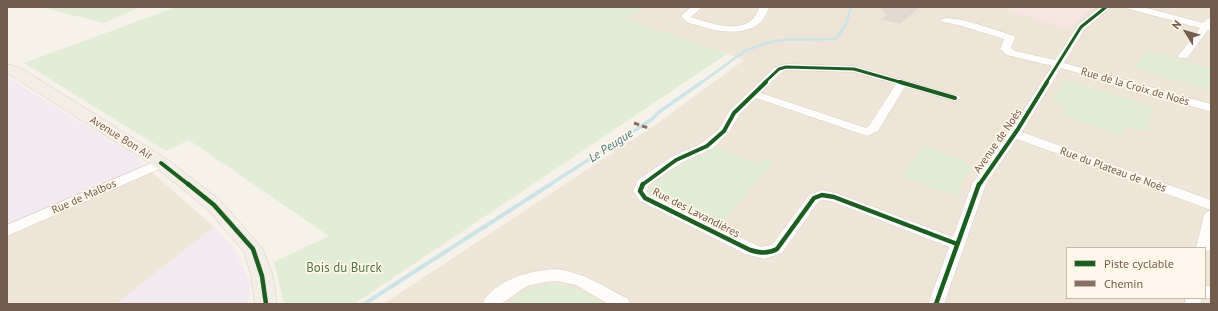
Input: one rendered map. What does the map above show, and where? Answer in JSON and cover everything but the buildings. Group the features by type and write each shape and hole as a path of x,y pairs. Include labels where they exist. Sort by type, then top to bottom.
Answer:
{"main road":[{"name":"Avenue Bon Air","path":"7,68 16,71 161,163 214,205 253,249 262,276 266,304"}],"street":[{"path":"697,7 687,14 686,16 688,18 716,28 728,30 741,28 754,22 763,12 764,7"},
{"name":"Avenue de Noès","path":"936,304 979,184 1015,134 1060,65 1081,27 1106,7"},
{"path":"1132,7 1209,25 1183,56"},
{"name":"Rue de la Croix de Noès","path":"946,20 1010,38 1005,49 1011,53 1060,65 1211,108"},
{"name":"Rue des Lavandières","path":"955,98 854,69 786,67 779,69 734,113 724,131 707,146 676,160 643,183 640,191 644,198 750,250 760,253 770,254 778,249 814,198 822,195 834,197 957,244"},
{"path":"754,94 867,132 874,128 903,82"},
{"name":"Rue du Plateau de Noès","path":"1015,134 1211,205"},
{"name":"Rue de Malbos","path":"7,231 161,163"},
{"path":"1204,247 1211,215"},
{"path":"490,304 501,293 519,282 539,275 560,276 582,281 622,304"}],"shaded area":[{"path":"645,7 1211,7 1211,304 383,304 658,123 744,60 625,19"},
{"path":"1007,7 1093,7 1068,28 1004,10"},
{"path":"7,77 129,152 145,166 7,228"},
{"path":"145,166 214,227 116,304 7,304 7,228"},
{"path":"214,227 234,249 250,282 248,304 116,304"}],"green space":[{"path":"40,7 140,7 104,23"},
{"name":"Bois du Burck","path":"176,7 645,7 625,19 727,54 354,304 284,304 274,262 329,236 189,140 166,151 24,63"},
{"path":"1147,50 1211,68 1211,91 1133,67"},
{"path":"1065,80 1153,107 1146,132 1127,126 1122,136 1062,115 1067,106 1052,102"},
{"path":"923,145 974,165 964,179 958,196 903,177"},
{"path":"715,147 759,164 764,158 774,162 718,227 648,192 649,188 680,165 705,154"},
{"path":"547,284 577,289 603,304 507,304 520,294"}],"waterway":[{"name":"Le Peugue","path":"701,83 746,50 778,40 836,39 846,24 851,7"},
{"name":"Le Peugue","path":"549,185 651,120 659,112 702,82"},
{"name":"Le Peugue","path":"364,304 551,184"}],"marked path":[{"path":"634,123 648,128"}],"cycle path":[{"path":"936,304 979,184 1018,129 1081,27 1106,7"},
{"path":"955,98 854,69 786,67 779,69 734,113 724,131 707,146 676,160 643,183 640,191 645,198 750,250 761,253 767,253 777,249 814,198 822,195 834,197 957,244"},
{"path":"161,163 214,205 253,249 262,276 266,304"}]}
